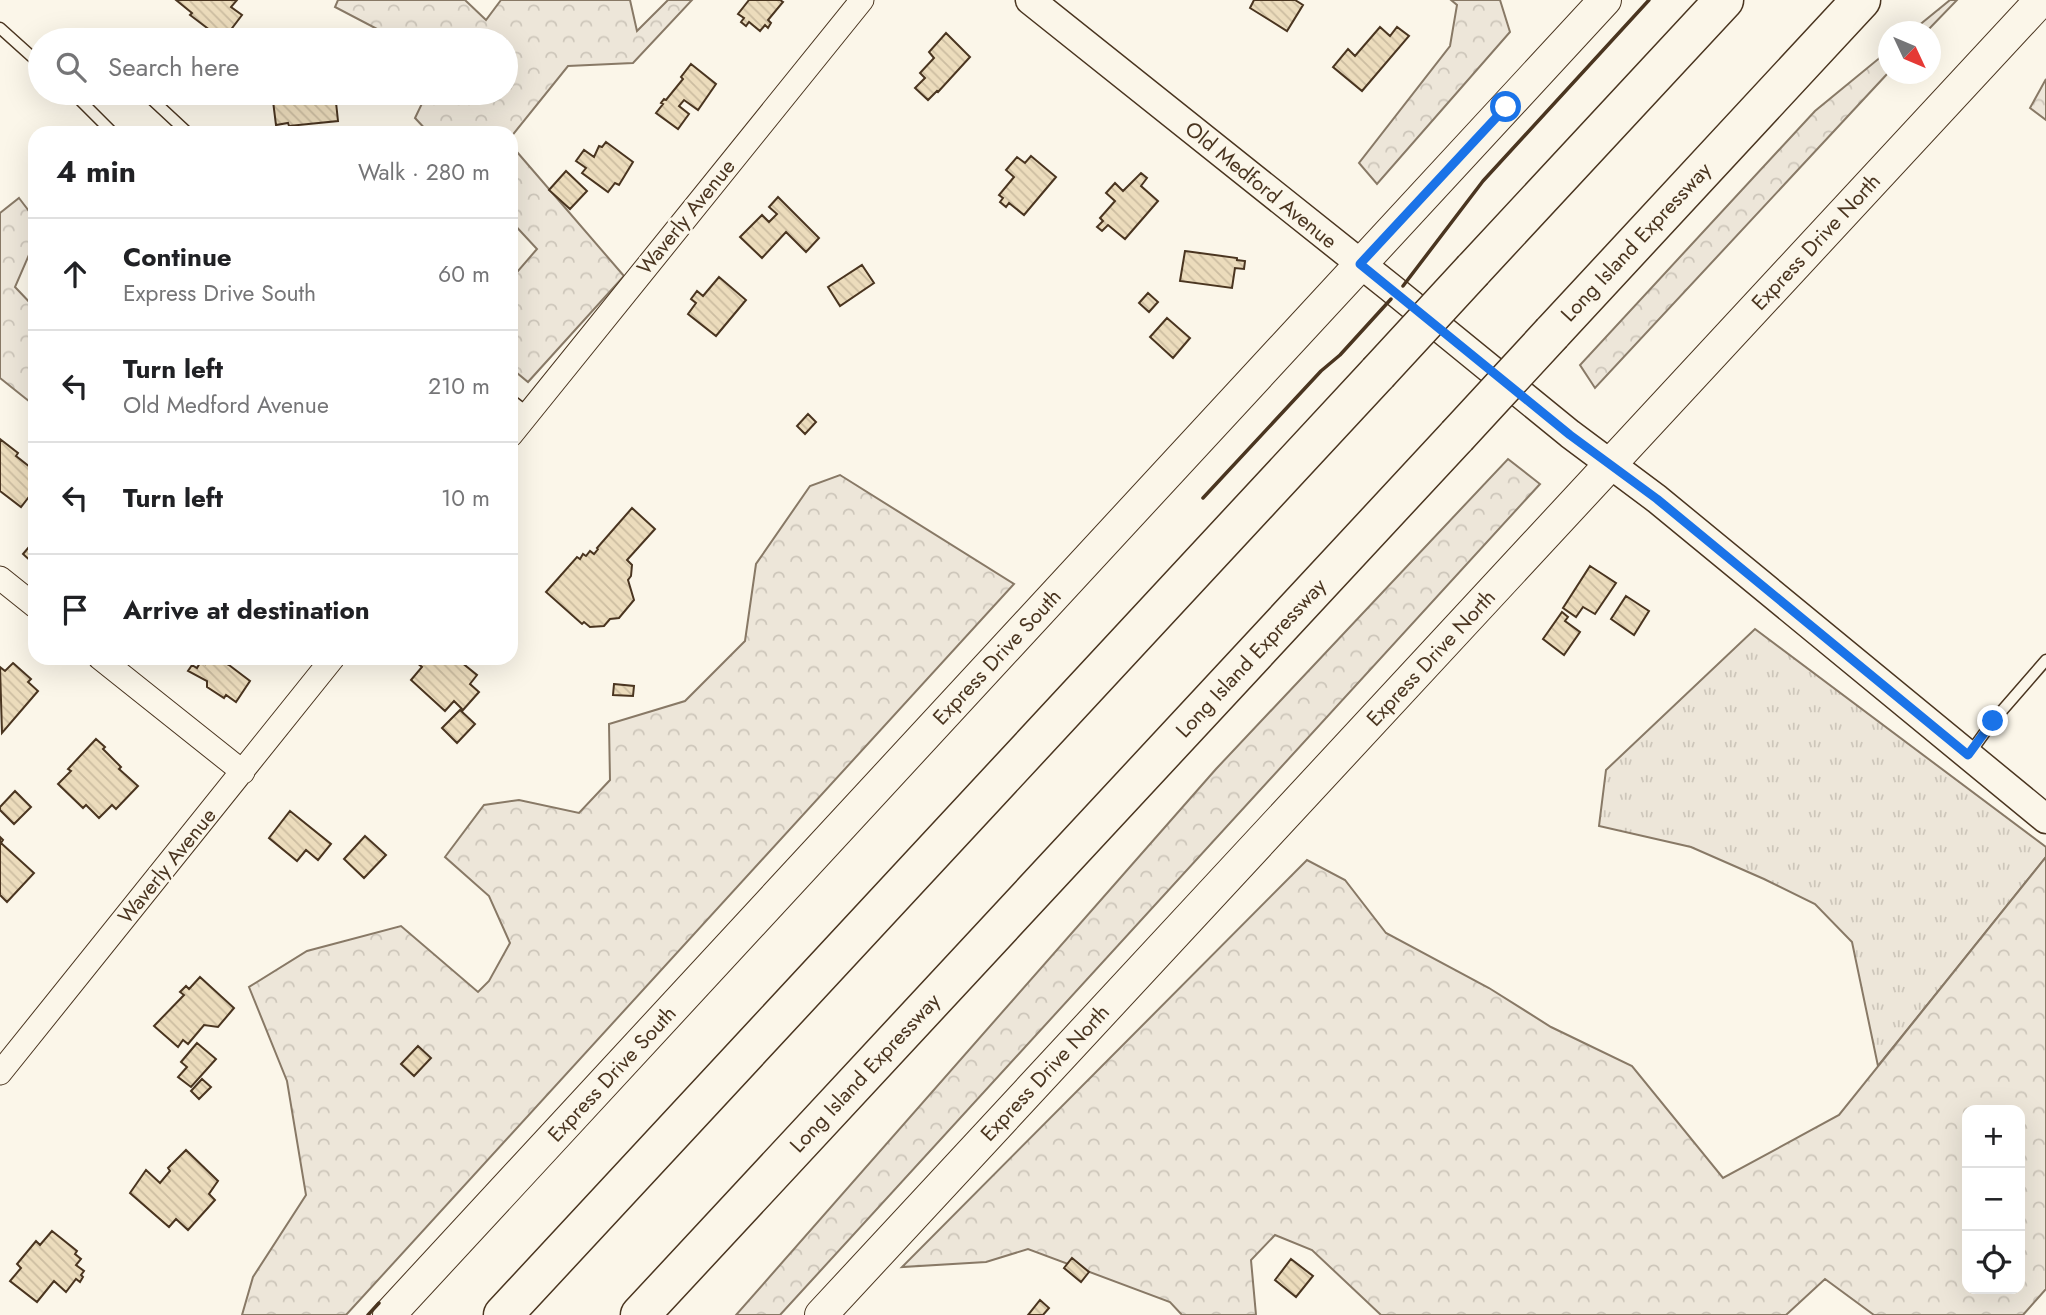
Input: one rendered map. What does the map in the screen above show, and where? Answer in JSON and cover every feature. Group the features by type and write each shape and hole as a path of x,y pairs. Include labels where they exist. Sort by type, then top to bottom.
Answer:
{"highway":[{"path":"503,1315 1724,0"},
{"name":"Long Island Expressway","path":"639,1315 1861,0"}],"main road":[{"name":"Express Drive South","path":"389,1315 1605,0"},
{"name":"Express Drive North","path":"821,1315 2041,0"}],"street":[{"name":"Waverly Avenue","path":"519,407 862,0"},
{"name":"Old Medford Avenue","path":"1030,0 1570,435 1657,499 2046,819"},
{"path":"0,578 28,600"},
{"path":"109,665 243,772"},
{"name":"Waverly Avenue","path":"0,1073 327,665"}],"lane":[{"path":"0,28 28,53"},
{"path":"85,105 106,126"},
{"path":"158,105 180,126"},
{"path":"1968,755 2046,660"}],"green space":[{"path":"338,0 465,0 486,20 501,0 630,0 637,31 668,0 692,0 633,63 568,66 518,128 518,126 422,126 415,118 421,105 518,105 518,28 375,28 335,7"},
{"path":"1451,0 1500,0 1510,32 1377,184 1359,163 1450,46 1457,5"},
{"path":"1950,0 1957,0 1937,21 1924,21"},
{"path":"1878,59 1878,84 1595,388 1580,365 1815,111"},
{"path":"2046,79 2046,120 2030,108"},
{"path":"518,153 624,276 528,382 518,374 518,271 537,249 518,229"},
{"path":"19,198 28,210 28,257 15,287 28,301 28,400 0,378 0,213"},
{"path":"1508,459 1540,484 780,1315 736,1315 1216,769"},
{"path":"840,475 1014,584 346,1315 242,1315 253,1277 306,1195 287,1081 249,987 307,951 401,926 478,992 489,981 510,943 489,896 445,857 484,805 519,800 579,813 610,780 609,724 685,701 745,641 756,564 810,486"},
{"path":"1755,629 2046,847 2046,857 1878,1066 1852,942 1815,904 1691,847 1599,826 1606,770"},
{"path":"2046,857 2046,1289 2023,1315 1874,1315 1825,1279 1786,1315 1381,1315 1312,1250 1275,1235 1251,1260 1256,1315 1182,1315 1170,1302 1028,1249 986,1262 902,1267 1307,860 1345,880 1386,933 1489,988 1551,1027 1632,1066 1723,1178 1839,1115"}],"building":[{"path":"176,0 237,0 231,7 242,15 232,28 207,28 190,15 192,13"},
{"path":"749,0 783,2 768,20 771,23 768,28 765,25 760,31 749,22 746,26 741,22 744,18 738,14"},
{"path":"1254,0 1295,0 1303,5 1287,31 1250,8"},
{"path":"1380,27 1390,36 1397,27 1409,36 1362,91 1333,67 1348,49 1355,56"},
{"path":"946,33 970,57 928,100 915,88 925,78 920,73 934,58 929,52"},
{"path":"691,64 716,84 698,110 684,100 679,106 689,114 678,129 656,113 664,99 666,100 683,79 681,77"},
{"path":"274,105 336,105 338,121 276,125"},
{"path":"606,142 633,162 619,185 615,183 608,192 582,173 586,168 576,161 584,150 594,157 599,146 602,147"},
{"path":"1031,156 1056,177 1024,215 1009,203 1006,207 1000,202 1003,198 999,195 1014,177 1006,170 1017,157 1025,163"},
{"path":"566,171 587,191 570,209 549,190"},
{"path":"1141,173 1147,178 1141,186 1158,201 1125,239 1108,225 1102,231 1097,227 1103,221 1100,218 1115,201 1106,193 1115,183 1123,191"},
{"path":"778,197 819,238 806,252 786,232 762,258 740,237 762,215 769,222 777,214 769,207"},
{"path":"1185,251 1237,258 1245,261 1244,269 1235,268 1232,288 1180,281"},
{"path":"862,265 874,283 840,306 828,287"},
{"path":"719,277 746,300 716,336 688,314 696,303 691,299 697,291 703,296"},
{"path":"1148,293 1158,302 1149,312 1139,303"},
{"path":"1167,318 1190,338 1173,358 1150,337"},
{"path":"808,414 816,422 805,434 797,426"},
{"path":"0,439 18,453 16,456 28,465 28,498 21,507 0,491"},
{"path":"632,508 655,529 627,560 632,565 628,580 634,600 619,618 610,619 604,626 590,627 584,622 582,624 546,592 577,557 580,559 590,551 594,554"},
{"path":"1590,566 1616,583 1595,614 1583,607 1576,617 1563,608"},
{"path":"1626,596 1649,611 1634,635 1611,619"},
{"path":"1562,612 1568,617 1565,621 1580,632 1564,655 1543,639"},
{"path":"13,663 31,679 28,682 38,691 2,733 0,667 5,671"},
{"path":"192,665 197,668 199,665 229,665 250,681 236,702 226,695 224,698 207,687 207,681 188,671"},
{"path":"420,665 465,665 477,675 470,684 479,692 463,710 454,701 445,711 411,680 422,667"},
{"path":"614,684 634,686 633,696 613,695"},
{"path":"460,710 475,724 457,743 442,728"},
{"path":"96,739 121,767 119,769 138,786 116,809 112,805 99,818 86,805 83,808 58,784"},
{"path":"15,791 31,807 14,824 0,807"},
{"path":"290,811 331,844 318,860 306,850 297,861 269,838"},
{"path":"365,836 386,855 364,878 344,859"},
{"path":"0,837 3,840 1,843 34,873 7,902 0,895"},
{"path":"200,977 234,1008 218,1027 204,1025 188,1044 183,1040 178,1047 154,1026 184,995 180,992 186,986 189,989"},
{"path":"197,1043 216,1059 191,1087 178,1077 187,1067 181,1062"},
{"path":"418,1046 431,1058 414,1076 401,1064"},
{"path":"202,1079 211,1087 199,1099 191,1091"},
{"path":"186,1150 218,1181 209,1194 215,1200 188,1230 176,1219 169,1227 130,1193 146,1170 160,1183 170,1171 168,1168"},
{"path":"52,1231 77,1251 75,1254 81,1259 76,1265 84,1271 81,1275 83,1277 80,1282 76,1279 66,1292 54,1281 37,1302 10,1281 21,1268 17,1264 36,1241 40,1245"},
{"path":"1072,1258 1089,1272 1081,1282 1064,1268"},
{"path":"1291,1259 1313,1276 1296,1297 1275,1280"},
{"path":"1040,1300 1049,1308 1043,1315 1028,1315"}],"wall":[{"path":"1403,286 1483,181 1649,0"},
{"path":"1203,498 1391,299"},
{"path":"368,1315 379,1303"}],"route":[{"path":"1506,107 1360,264 1570,435 1657,499 1968,755 1993,721"}]}
